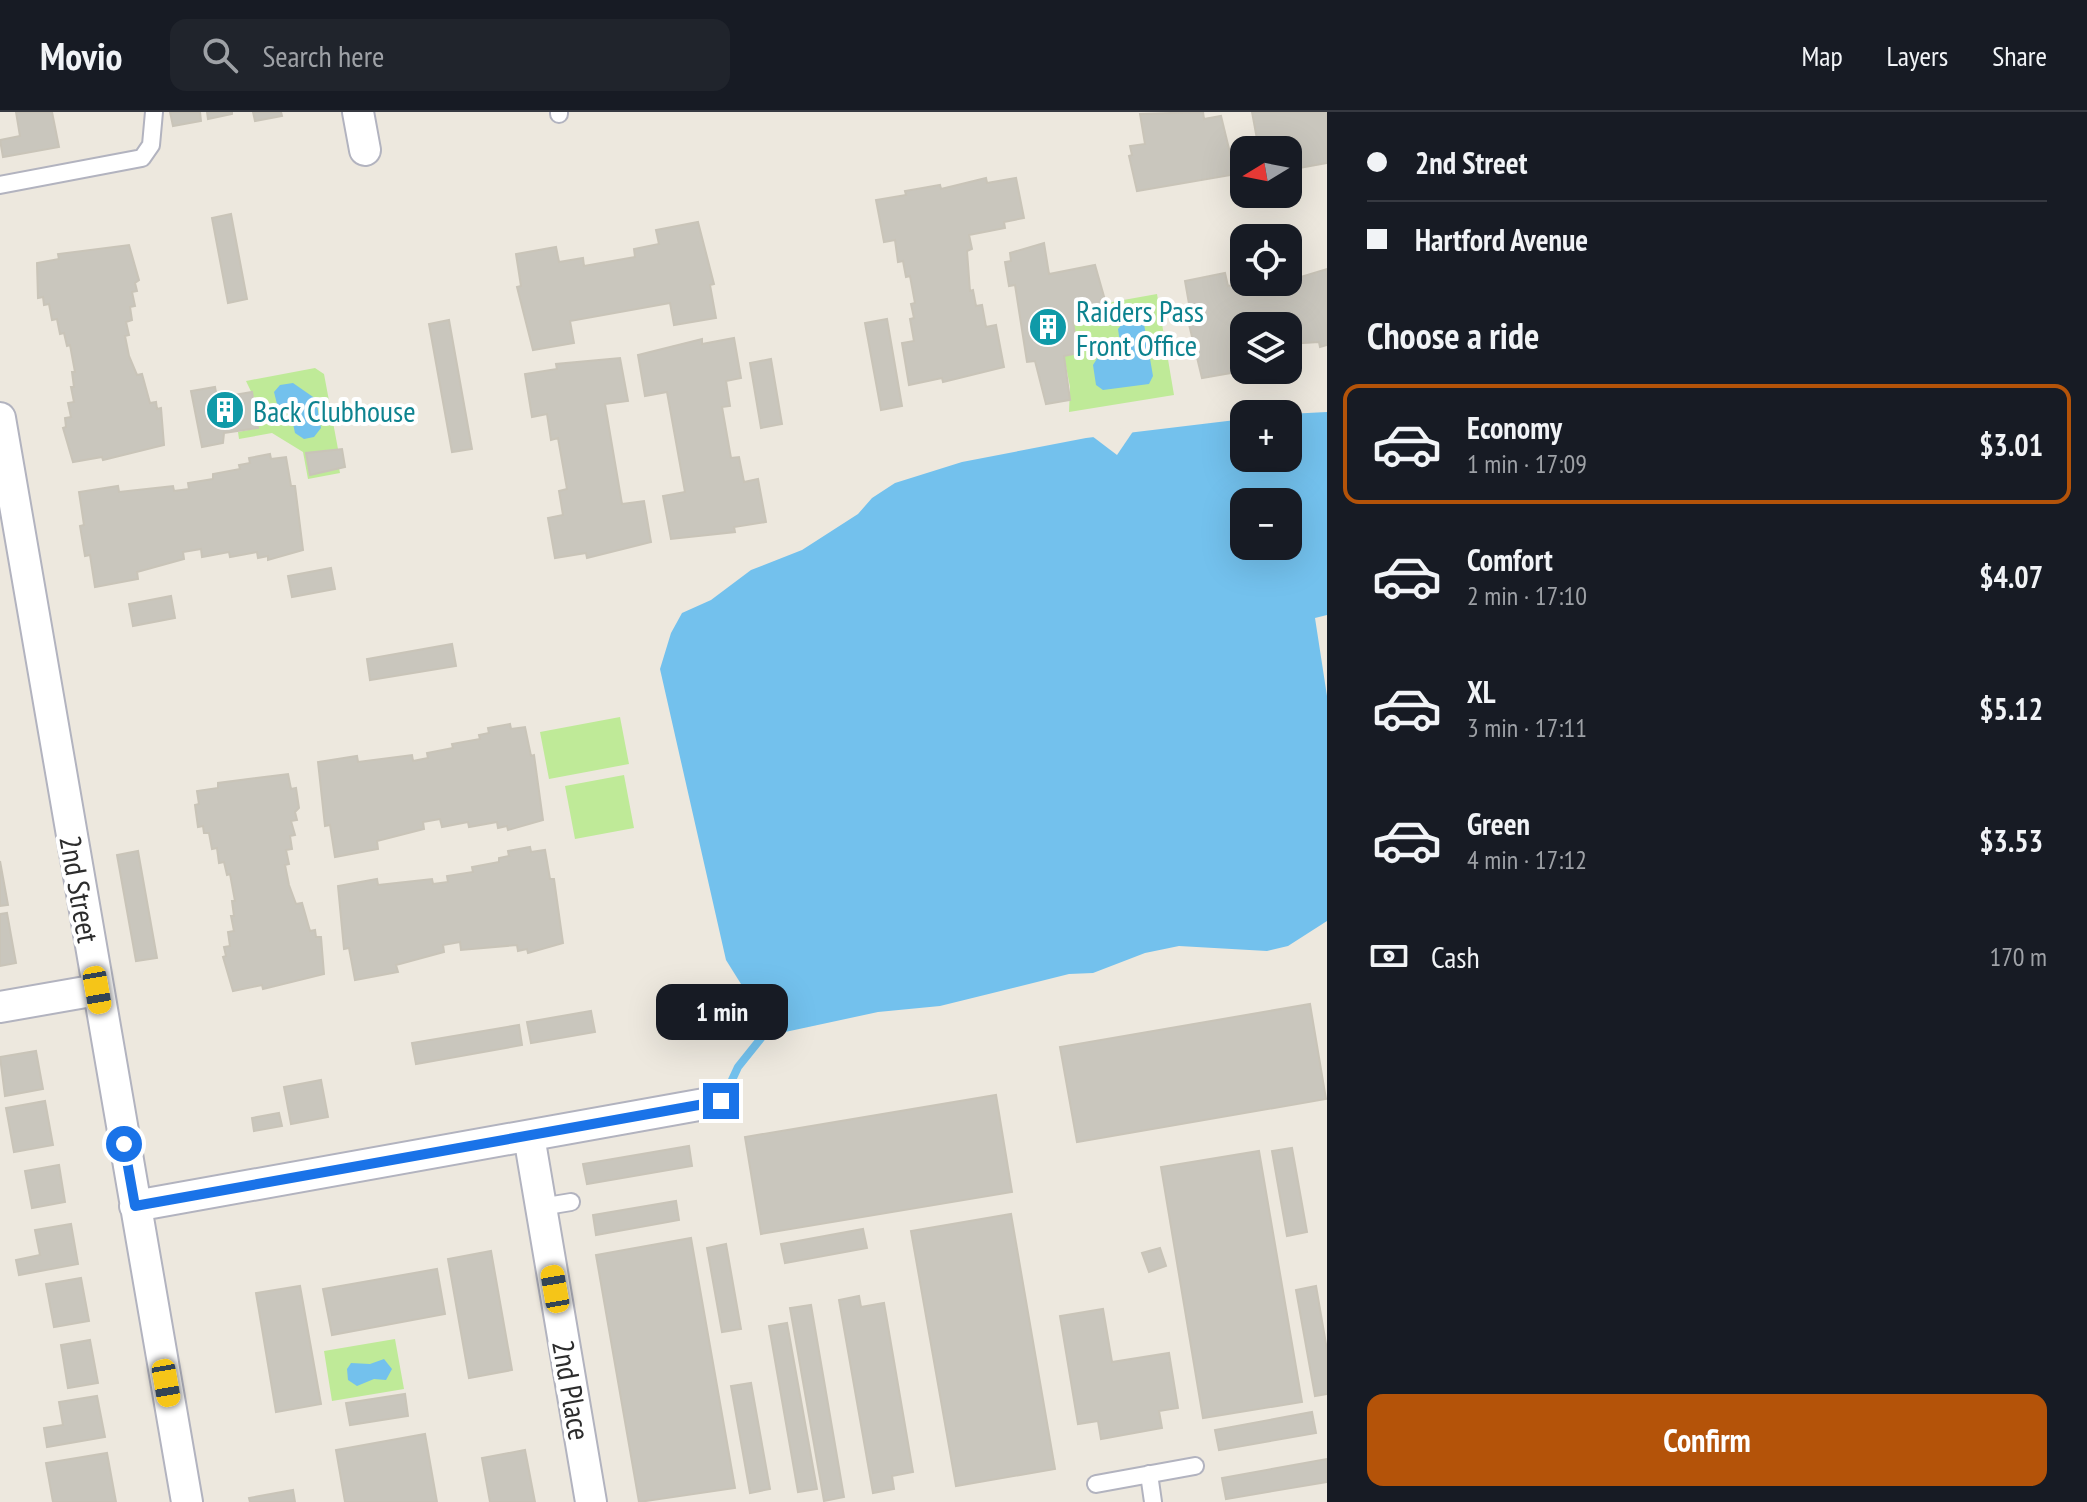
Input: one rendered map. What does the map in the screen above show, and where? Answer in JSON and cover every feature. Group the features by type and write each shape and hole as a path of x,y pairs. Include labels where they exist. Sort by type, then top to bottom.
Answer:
{"street":[{"path":"358,112 365,150"},
{"name":"2nd Street","path":"0,418 187,1502"},
{"path":"0,1007 97,990"},
{"path":"135,1206 721,1101"},
{"name":"2nd Place","path":"529,1136 591,1502"}],"lane":[{"path":"0,185 142,158 151,145 154,112"},
{"path":"541,1207 571,1202"},
{"path":"1096,1484 1195,1466"},
{"path":"1149,1474 1153,1502"}],"green space":[{"path":"1157,294 1174,395 1069,412 1070,387 1064,356 1078,353 1073,322 1103,317 1101,304"},
{"path":"315,368 324,374 338,449 342,449 345,467 339,468 340,473 308,479 303,452 272,433 239,439 238,432 258,428 256,402 246,381"},
{"path":"620,717 629,764 549,779 540,732"},
{"path":"624,775 634,828 575,839 565,786"},
{"path":"395,1339 404,1389 332,1401 324,1351"}],"water":[{"path":"1135,317 1144,324 1153,376 1149,384 1103,390 1096,385 1093,365 1098,357 1108,355 1120,343 1118,329 1126,319"},
{"path":"293,383 316,399 321,428 314,437 304,439 295,433 291,414 277,404 274,392 280,385"},
{"path":"1327,412 1327,615 1315,618 1327,696 1327,921 1288,946 1267,951 1179,946 1145,953 1093,973 1069,974 940,1006 878,1012 762,1037 746,1009 746,992 726,960 660,669 671,633 682,613 711,600 751,570 802,550 858,514 872,498 895,483 962,462 1086,438 1230,421 1230,472 1302,472 1302,413"},
{"path":"384,1359 392,1369 386,1380 374,1379 357,1386 348,1380 347,1369 351,1363 370,1364"}],"pier":[{"path":"1136,426 1117,455 1088,433"}],"building":[{"path":"16,112 52,112 59,147 3,157 0,140 20,136"},
{"path":"170,112 200,112 201,121 173,126"},
{"path":"207,112 232,112 232,114 208,119"},
{"path":"253,112 281,112 282,116 255,121"},
{"path":"1203,112 1204,119 1221,116 1230,153 1230,175 1137,191 1129,156 1132,155 1130,146 1145,144 1140,114"},
{"path":"1252,112 1327,112 1327,163 1302,167 1302,136 1256,136"},
{"path":"986,178 987,183 1016,178 1024,218 1004,222 1005,228 969,235 972,249 967,251 970,291 973,290 976,306 982,305 986,327 996,325 1004,367 943,382 942,378 909,385 902,343 914,341 910,319 914,318 911,304 915,303 910,276 906,277 903,261 898,262 895,240 884,242 876,200 906,195 905,191 940,185 941,189"},
{"path":"231,214 247,299 228,303 212,218"},
{"path":"698,222 714,284 710,285 716,318 674,325 670,303 570,321 574,343 533,350 517,287 521,286 516,254 556,247 559,262 583,258 584,266 635,257 634,249 659,244 656,230"},
{"name":"Raiders Pass Front Office","path":"1044,243 1049,274 1095,265 1105,300 1101,300 1104,317 1073,322 1078,353 1064,356 1070,400 1046,404 1035,361 1027,362 1015,285 1009,286 1005,262 1011,261 1010,253"},
{"path":"129,245 139,280 135,283 137,291 132,292 135,306 130,307 132,320 126,322 129,335 125,336 129,356 137,375 142,374 150,403 156,402 157,409 161,408 164,445 103,460 102,457 73,462 63,428 66,427 65,418 71,417 68,403 74,402 71,387 74,387 72,372 75,372 70,345 67,346 64,333 60,334 57,319 52,320 49,304 44,305 43,297 38,298 37,263 59,259 58,254"},
{"path":"1327,269 1327,345 1320,347 1319,342 1302,343 1302,312 1230,312 1230,373 1202,378 1187,316 1191,315 1185,281 1225,273 1230,296 1302,296 1302,277"},
{"path":"887,319 902,406 881,410 865,323"},
{"path":"449,320 472,449 452,452 429,324"},
{"path":"734,338 741,378 726,381 730,406 722,407 731,458 739,457 744,482 758,479 766,522 734,527 735,532 671,539 663,496 685,492 667,392 645,396 638,355 702,339 702,344"},
{"path":"620,358 628,401 605,404 622,504 644,501 651,542 587,558 586,553 555,558 548,518 563,515 559,491 567,489 558,438 551,440 547,414 532,417 525,374 557,369 556,364"},
{"path":"771,359 782,424 761,428 750,363"},
{"name":"Back Clubhouse","path":"215,387 217,398 252,392 258,428 224,433 223,443 202,447 191,391"},
{"path":"342,449 345,467 310,475 306,453"},
{"path":"270,454 271,459 286,457 291,486 295,486 303,550 268,560 268,556 258,558 257,552 230,557 229,552 202,557 201,549 183,552 184,559 137,572 138,579 95,587 90,555 85,556 79,492 118,486 119,492 173,486 174,491 189,489 188,483 213,479 213,474 240,469 239,465 250,463 249,458"},
{"path":"331,568 335,589 292,597 288,576"},
{"path":"171,596 175,618 133,626 129,604"},
{"path":"452,644 456,666 370,680 367,659"},
{"path":"510,724 511,729 525,727 531,756 534,755 543,820 508,830 507,826 498,828 497,822 469,827 468,822 442,827 440,819 423,822 424,829 377,841 378,849 335,857 330,825 325,826 318,762 357,756 358,762 412,755 413,761 428,758 427,753 453,748 452,744 480,739 479,735 489,733 488,728"},
{"path":"288,774 291,789 296,788 299,808 295,812 297,820 291,821 295,835 290,836 292,849 286,850 289,864 285,865 296,904 302,903 310,931 315,930 316,937 321,937 324,974 263,989 262,985 233,991 223,957 226,956 224,947 230,946 228,932 234,931 231,916 234,916 232,901 235,901 230,874 227,875 224,862 219,863 217,848 212,849 209,833 204,833 203,826 198,827 197,791 218,788 218,783"},
{"path":"530,847 531,852 545,850 550,879 554,879 563,943 528,953 527,949 518,951 517,945 461,950 460,942 443,945 444,952 396,965 398,972 355,980 349,948 344,949 338,886 377,879 378,885 432,879 433,884 448,882 447,876 473,872 472,867 499,862 499,858 509,856 508,851"},
{"path":"138,851 157,958 136,961 117,855"},
{"path":"0,861 8,905 0,906"},
{"path":"7,913 16,963 0,966 0,914"},
{"path":"1310,1004 1326,1099 1077,1142 1060,1047"},
{"path":"591,1011 595,1032 531,1043 527,1022"},
{"path":"519,1025 522,1045 416,1064 412,1043"},
{"path":"36,1051 43,1089 5,1096 0,1057"},
{"path":"321,1080 328,1117 291,1124 284,1087"},
{"path":"996,1095 1012,1192 761,1234 745,1137"},
{"path":"45,1101 53,1145 14,1152 6,1108"},
{"path":"279,1113 282,1126 254,1131 252,1118"},
{"path":"689,1146 692,1166 587,1184 583,1164"},
{"path":"1292,1148 1307,1232 1287,1236 1272,1151"},
{"path":"1259,1151 1302,1402 1203,1418 1161,1167"},
{"path":"59,1165 65,1202 32,1208 25,1171"},
{"path":"676,1201 679,1220 596,1235 593,1215"},
{"path":"1011,1214 1055,1469 956,1486 911,1231"},
{"path":"71,1224 78,1264 19,1275 16,1260 40,1255 35,1230"},
{"path":"863,1229 867,1248 785,1263 781,1244"},
{"path":"691,1238 735,1488 639,1502 596,1255"},
{"path":"726,1244 741,1329 722,1332 707,1248"},
{"path":"1160,1248 1166,1266 1149,1272 1142,1253"},
{"path":"491,1251 512,1370 469,1378 448,1259"},
{"path":"437,1269 445,1314 332,1335 323,1289"},
{"path":"81,1278 89,1321 54,1327 46,1284"},
{"path":"300,1286 321,1404 276,1412 256,1293"},
{"path":"1316,1286 1327,1350 1327,1394 1315,1396 1296,1290"},
{"path":"859,1296 861,1307 884,1303 913,1472 892,1476 894,1489 873,1493 839,1300"},
{"path":"811,1305 844,1497 824,1501 790,1308"},
{"path":"1103,1309 1112,1362 1169,1353 1178,1408 1159,1411 1162,1428 1101,1439 1098,1421 1078,1424 1060,1316"},
{"path":"787,1323 817,1489 798,1492 769,1326"},
{"path":"90,1340 98,1383 68,1388 61,1345"},
{"path":"751,1383 770,1489 750,1493 731,1386"},
{"path":"405,1394 408,1416 350,1425 346,1403"},
{"path":"97,1396 105,1437 47,1447 44,1428 63,1425 59,1402"},
{"path":"1312,1412 1316,1433 1219,1450 1215,1430"},
{"path":"425,1434 437,1502 345,1502 336,1450"},
{"path":"525,1450 535,1502 490,1502 482,1458"},
{"path":"107,1453 116,1502 53,1502 46,1463"},
{"path":"1327,1459 1327,1482 1226,1499 1222,1478"},
{"path":"293,1490 295,1502 250,1502 249,1498"}],"waterway":[{"path":"732,1080 738,1067 762,1037"}],"place":[{"name":"Raiders Pass Front Office","path":"1048,327"},
{"name":"Back Clubhouse","path":"225,410"}],"route":[{"path":"124,1144 135,1206 721,1101"}]}
